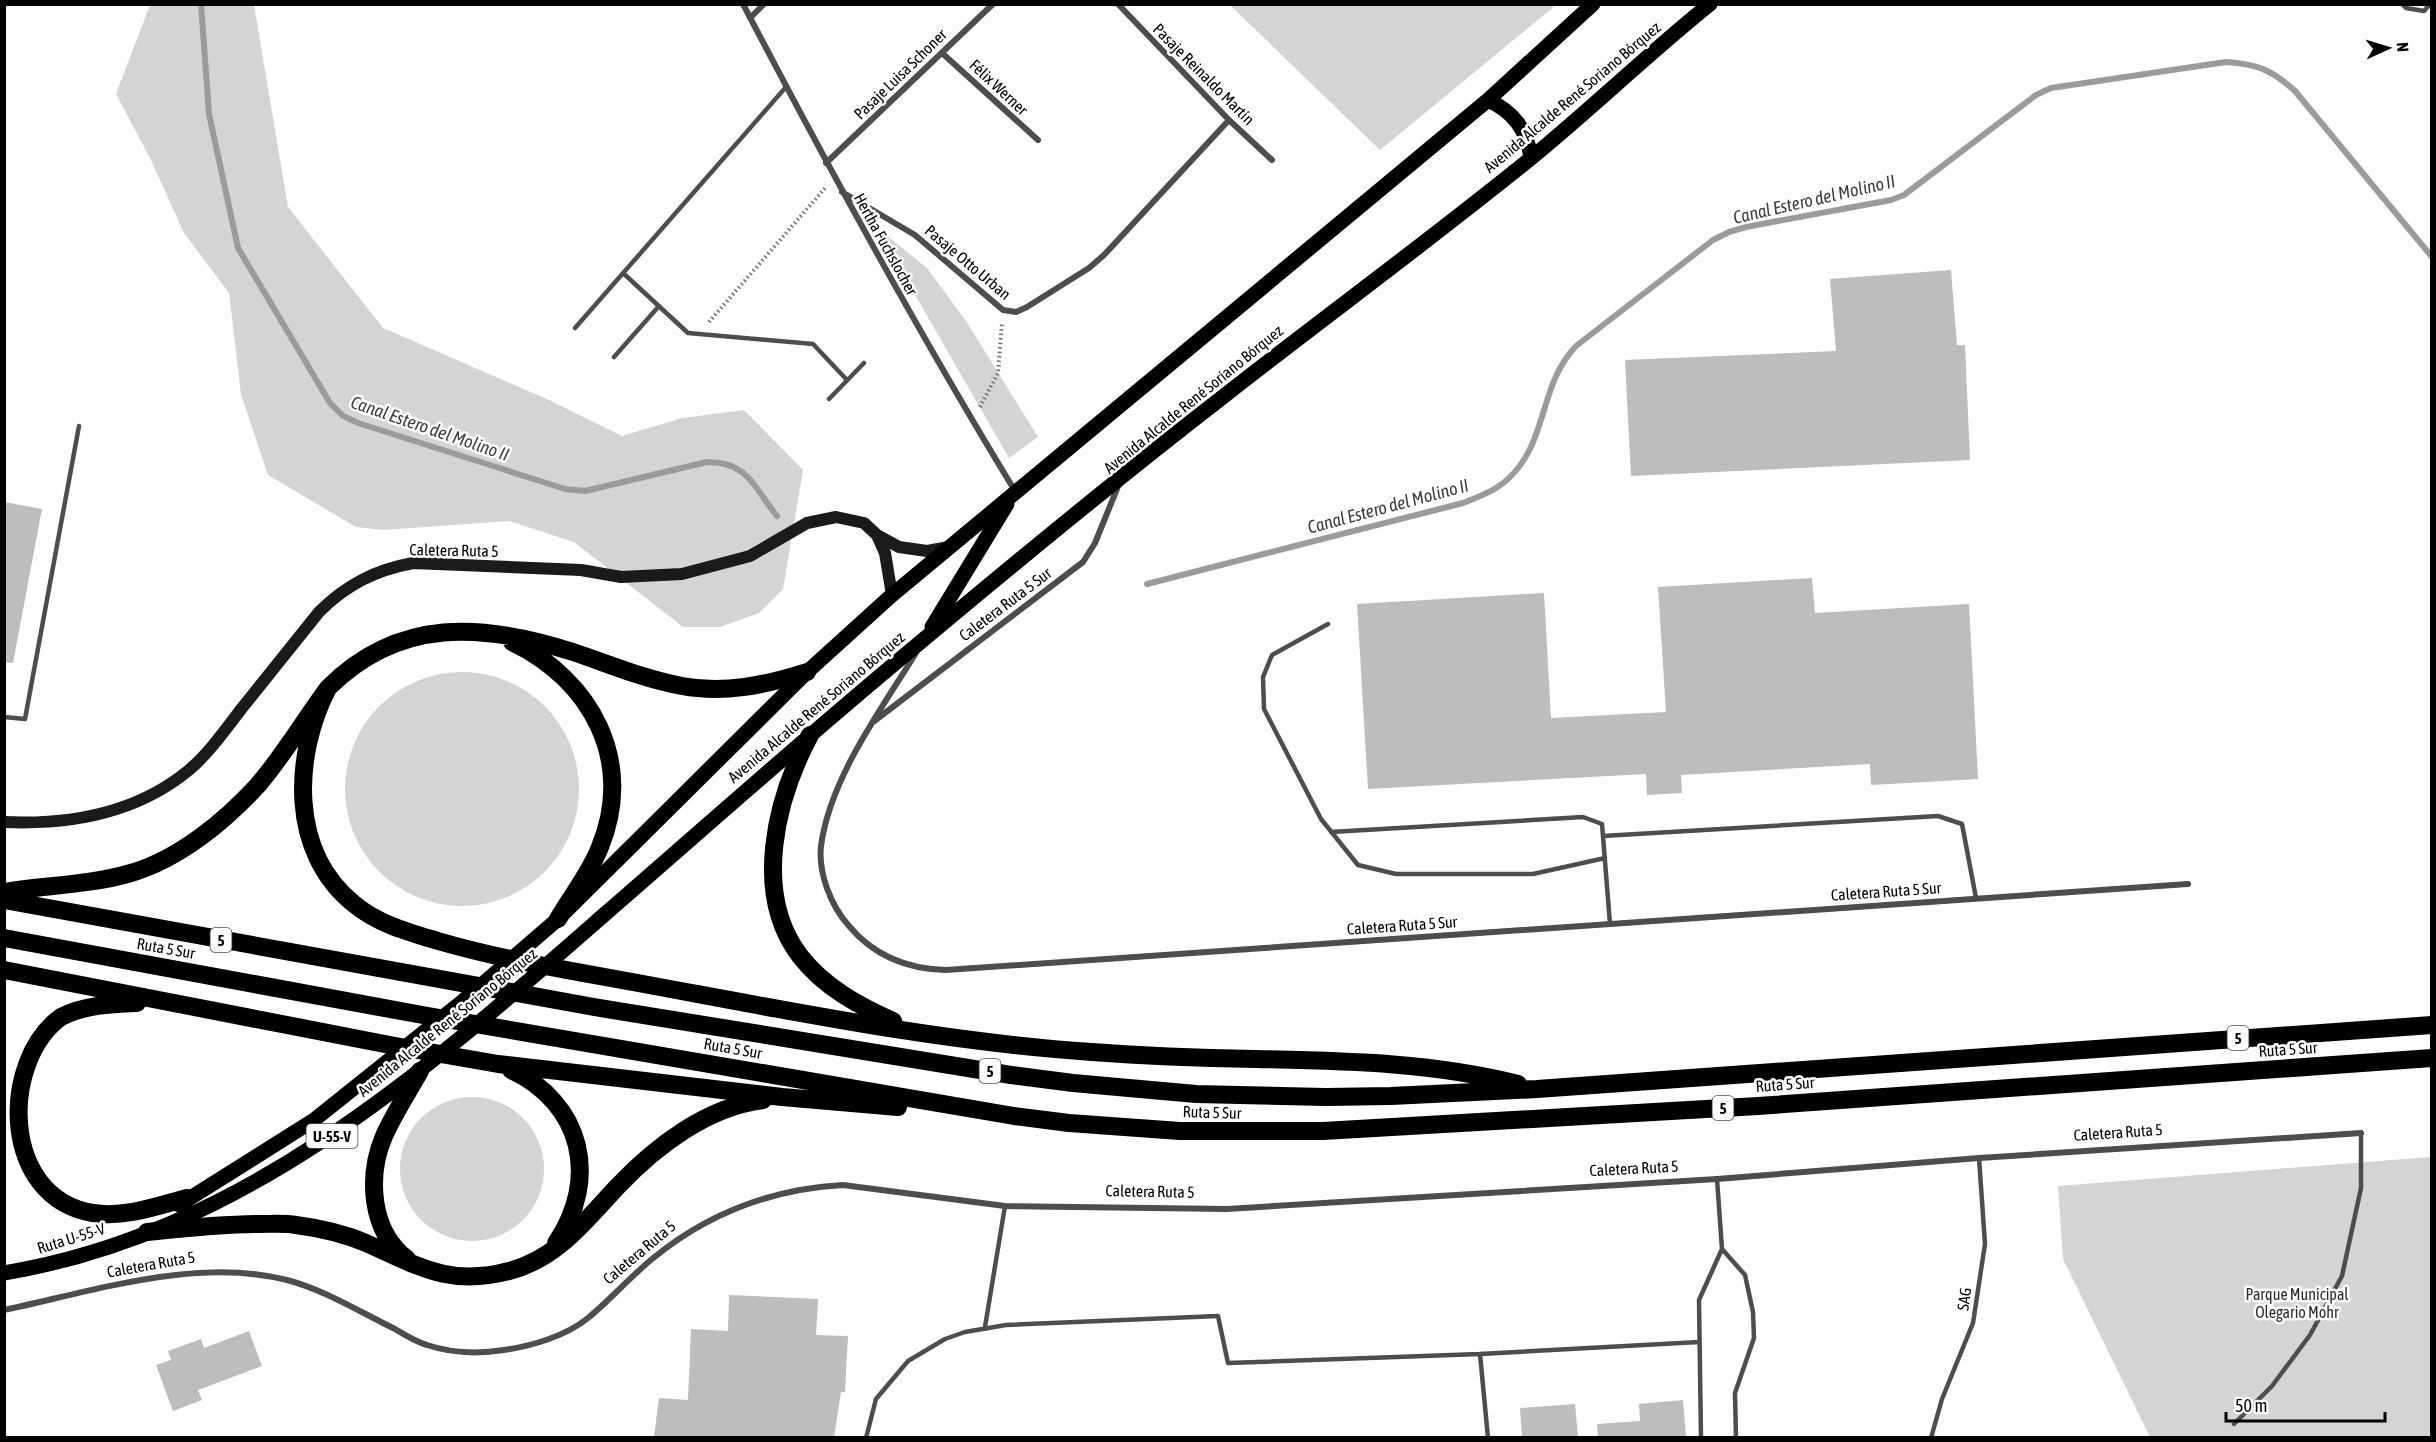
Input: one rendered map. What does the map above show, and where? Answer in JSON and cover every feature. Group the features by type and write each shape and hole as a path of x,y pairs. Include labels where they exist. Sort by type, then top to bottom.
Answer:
{"highway":[{"path":"4,892 113,878 169,857 220,820 259,784 328,688 366,657 401,640 452,630 485,632 548,645 654,680 703,689 742,688 807,672"},
{"path":"485,632 521,647 546,663 569,682 594,716 606,745 614,789 606,831 593,863 558,919"},
{"path":"328,688 311,727 303,778 306,825 314,851 326,874 353,903 399,930 495,957 981,1042 1092,1052 1401,1064 1469,1073 1537,1089"},
{"path":"810,735 790,777 775,841 774,894 786,928 800,955 832,987 860,1005 917,1032"},
{"name":"Ruta 5 Sur","path":"4,900 438,980 1011,1075 1196,1094 1326,1097 1537,1089 2432,1024"},
{"name":"Ruta 5 Sur","path":"4,938 428,1016 1014,1116 1069,1123 1180,1131 1323,1131 1758,1106 2432,1058"},
{"path":"4,970 505,1067 782,1097 1014,1116"},
{"path":"164,1002 97,1006 71,1013 54,1022 32,1043 16,1070 9,1093 9,1119 19,1157 31,1176 49,1194 70,1206 93,1213 124,1214 187,1198"},
{"path":"505,1067 539,1086 558,1105 569,1123 577,1146 579,1171 575,1201 561,1236 544,1258"},
{"path":"418,1268 403,1256 384,1232 377,1210 374,1183 375,1167 384,1136 420,1071"},
{"path":"147,1232 206,1225 295,1224 364,1243 418,1268 449,1276 469,1277 509,1271 544,1258 579,1228 637,1167 684,1131 711,1116 734,1107 757,1100 782,1097"}],"main road":[{"name":"Avenida Alcalde René Soriano Bórquez","path":"147,1232 187,1198 262,1155 314,1120 463,1001 558,919 807,672 892,595 1488,100 1593,4"},
{"name":"Avenida Alcalde René Soriano Bórquez","path":"147,1232 196,1212 257,1181 326,1140 420,1071 498,1008 810,735 925,638 1217,400 1531,158 1705,6"},
{"path":"1488,100 1500,105 1518,122 1525,133 1531,158"},
{"path":"925,638 1015,492"},
{"name":"Ruta U-55-V","path":"4,1273 47,1266 147,1232"}],"street":[{"name":"Hertha Fuchslocher","path":"743,4 842,192 972,422 1015,492"},
{"path":"750,18 764,4"},
{"name":"Pasaje Luisa Schoner","path":"826,163 993,4"},
{"name":"Pasaje Reinaldo Martín","path":"1119,4 1229,120 1272,160"},
{"name":"Félix Werner","path":"942,53 1038,140"},
{"name":"Pasaje Otto Urban","path":"842,192 915,235 1003,310 1010,312 1027,308 1097,261 1229,120"},
{"name":"Caletera Ruta 5 Sur","path":"870,724 1083,562 1095,543 1121,479"},
{"name":"Caletera Ruta 5","path":"4,822 33,823 89,817 142,799 166,786 189,770 227,727 325,606 358,581 393,567 413,563 580,570 621,577 651,577 705,570 750,556 807,523 821,519 852,519 864,523 877,535 899,547 927,551 949,547"},
{"path":"877,535 885,553 892,595"},
{"name":"Caletera Ruta 5 Sur","path":"925,638 870,724 851,761 831,810 821,847 822,866 833,903 856,935 882,955 913,967 946,970 2188,884"},
{"name":"Caletera Ruta 5","path":"4,1310 165,1276 232,1272 272,1277 306,1286 426,1345 465,1352 504,1350 526,1346 568,1330 587,1319 650,1261 693,1229 720,1214 774,1194 801,1189 843,1185 1005,1206 1227,1209 1717,1179 1979,1158 2361,1133"}],"lane":[{"path":"2402,4 2406,8 2424,11 2430,4"},
{"path":"575,328 786,87"},
{"path":"623,273 688,333 813,344 847,380"},
{"path":"614,357 658,306"},
{"path":"829,399 864,363"},
{"path":"4,717 25,719 79,426"},
{"path":"1328,624 1272,655 1263,678 1264,709 1321,819 1358,865 1396,874 1533,874 1605,858"},
{"path":"1603,836 1938,816 1962,824 1976,898"},
{"path":"1331,832 1582,817 1602,824 1610,924"},
{"path":"2234,1425 2272,1386 2310,1335 2342,1276 2361,1188 2361,1133"},
{"name":"SAG","path":"1931,1437 1942,1399 1973,1323 1985,1244 1979,1158"},
{"path":"1701,1437 1699,1300 1722,1250 1717,1179"},
{"path":"985,1327 1005,1206"},
{"path":"1722,1250 1745,1275 1753,1312 1754,1338 1735,1393 1736,1437"},
{"path":"866,1437 876,1399 908,1361 945,1339 985,1327 1218,1316 1228,1363 1480,1354 1699,1342"},
{"path":"1480,1354 1488,1437"}],"path":[{"path":"699,334 834,177"},
{"path":"972,422 998,373 1003,310"}],"green space":[{"path":"150,5 254,5 288,207 383,328 549,400 622,436 682,418 744,410 803,470 783,589 759,613 720,627 683,627 574,542 509,521 383,530 356,527 268,475 241,394 229,293 184,233 151,160 116,94"},
{"path":"1230,5 1556,5 1380,150"},
{"path":"876,227 927,268 966,321 1038,437 1009,458"},
{"path":"462,672 485,674 507,681 527,692 545,706 559,724 570,744 577,766 579,789 577,812 570,834 559,854 545,872 527,886 507,897 485,904 462,906 439,904 417,897 397,886 379,872 365,854 354,834 347,812 345,789 347,766 354,744 365,724 379,706 397,692 417,681 439,674"},
{"path":"472,1097 500,1102 523,1118 539,1141 544,1169 539,1197 523,1220 500,1236 472,1241 444,1236 421,1220 405,1197 400,1169 405,1141 421,1118 444,1102"},
{"name":"Parque Municipal Olegario Mohr","path":"2431,1157 2431,1437 2150,1437 2063,1259 2058,1186"}],"building":[{"path":"1951,270 1957,345 1965,345 1970,460 1631,476 1625,360 1836,351 1830,279"},
{"path":"4,502 42,509 13,663 4,662"},
{"path":"1812,578 1815,613 1969,604 1978,779 1871,785 1870,764 1681,775 1682,793 1647,795 1646,774 1368,789 1357,604 1544,593 1551,718 1666,712 1658,587"},
{"path":"729,1295 818,1299 816,1335 848,1336 845,1392 841,1392 834,1437 654,1437 659,1398 688,1400 691,1329 728,1331"},
{"path":"249,1331 262,1366 198,1390 202,1400 173,1411 156,1365 171,1360 168,1351 201,1339 204,1348"},
{"path":"1683,1400 1686,1437 1598,1437 1597,1424 1640,1421 1639,1404"},
{"path":"1575,1404 1578,1437 1522,1437 1520,1408"}],"waterway":[{"name":"Canal Estero del Molino II","path":"201,4 209,114 238,248 330,403 343,416 358,423 565,489 585,491 707,462 721,463 732,466 749,478 777,516"},
{"name":"Canal Estero del Molino II","path":"1147,584 1463,503 1495,489 1511,476 1532,446 1555,378 1564,361 1576,346 1713,240 1746,227 1891,200 1904,195 2036,95 2051,88 2226,62 2247,64 2264,69 2295,91 2432,257"}]}
